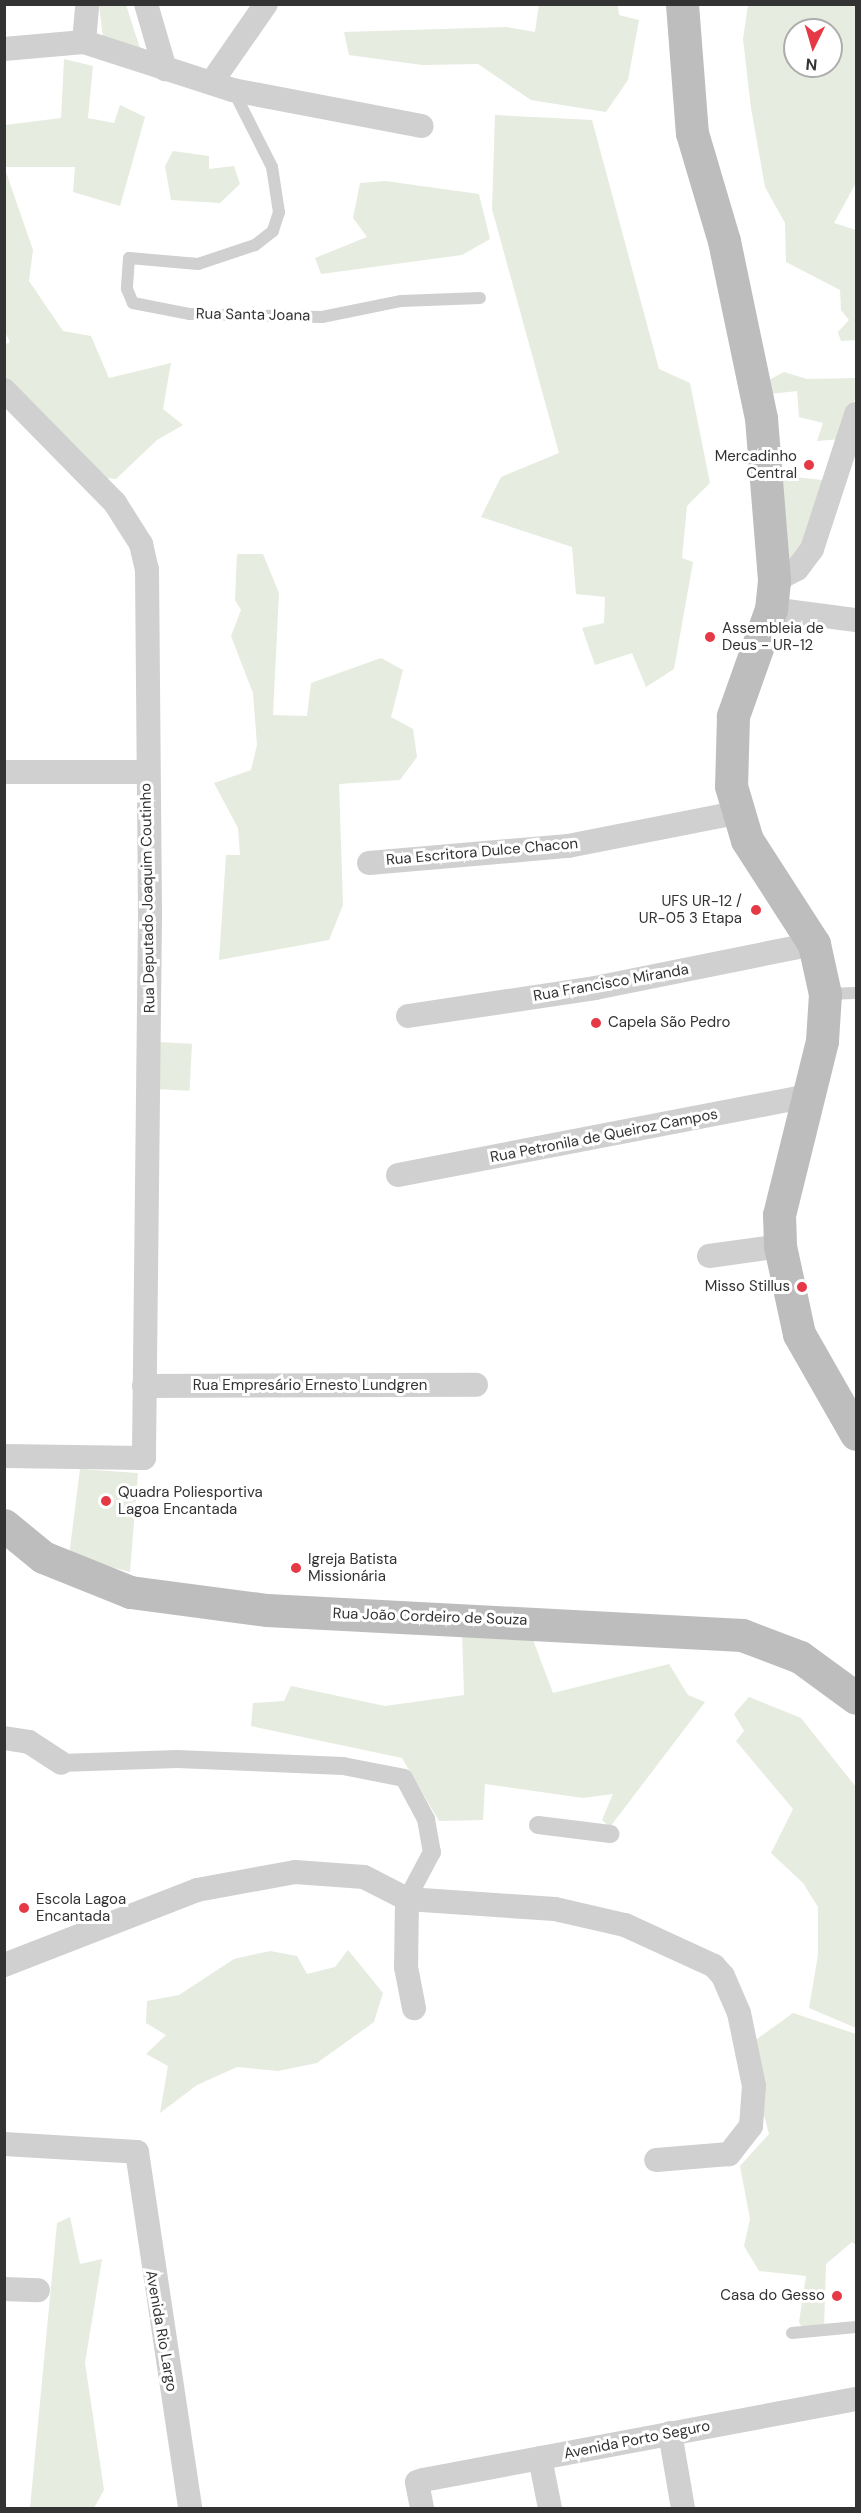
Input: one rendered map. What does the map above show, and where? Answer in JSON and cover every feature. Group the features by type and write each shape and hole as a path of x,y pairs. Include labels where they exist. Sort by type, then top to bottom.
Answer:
{"main road":[{"path":"682,4 692,133 724,241 761,418 772,595 729,735 736,813 759,863 814,944 841,993 822,1041 810,1096 782,1198 780,1246 800,1334 856,1434"},
{"name":"Rua João Cordeiro de Souza","path":"4,1525 43,1557 130,1592 256,1610 742,1635 800,1657 856,1698"}],"street":[{"path":"84,42 87,4"},
{"path":"146,4 165,69"},
{"path":"222,86 266,4"},
{"path":"4,49 84,42 222,86 422,126"},
{"name":"Rua Deputado Joaquim Coutinho","path":"4,390 115,503 141,544 147,569 146,772 150,917 144,1458 4,1456"},
{"path":"856,414 812,549 797,569 772,595 856,620"},
{"path":"4,772 146,772"},
{"name":"Rua Escritora Dulce Chacon","path":"369,863 568,846 736,813"},
{"name":"Rua Francisco Miranda","path":"408,1016 595,988 814,944"},
{"name":"Rua Petronila de Queiroz Campos","path":"398,1175 810,1096"},
{"path":"709,1256 780,1246"},
{"name":"Rua Empresário Ernesto Lundgren","path":"144,1386 476,1386"},
{"path":"4,1738 29,1742 61,1763 177,1760 343,1766 404,1778 426,1819 432,1852 407,1899 406,1967 414,2008"},
{"path":"538,1825 610,1834"},
{"path":"4,1965 130,1914 248,1878 337,1872 364,1877 407,1899 573,1912 656,1937 714,1966 734,1995 746,2040 754,2086 751,2126 742,2144 719,2158 656,2160"},
{"name":"Avenida Rio Largo","path":"4,2144 136,2152 190,2508"},
{"path":"4,2289 38,2290"},
{"name":"Avenida Porto Seguro","path":"422,2508 417,2482 856,2399"},
{"path":"670,2433 683,2508"},
{"path":"540,2458 550,2508"}],"lane":[{"name":"Rua Santa Joana","path":"222,86 272,167 279,212 273,231 255,245 198,264 129,258 127,289 133,303 189,314 322,317 401,302 480,298"},
{"path":"792,2333 856,2327"}],"shaded area":[{"path":"539,4 618,5 619,15 639,20 628,80 606,112 531,100 478,64 422,65 349,55 344,32 507,27 535,32"},
{"path":"99,5 126,5 140,48 103,38"},
{"path":"748,5 856,5 856,183 834,223 856,230 856,340 841,341 838,332 849,320 841,310 840,290 786,262 785,223 765,187 751,108 743,39"},
{"path":"64,59 93,66 88,118 114,123 120,105 145,117 120,206 73,192 75,167 5,167 5,125 61,118"},
{"path":"495,115 592,120 659,369 690,383 710,483 687,506 682,558 693,562 674,669 646,687 632,653 595,665 582,628 604,623 605,597 576,594 572,547 481,517 501,477 559,453 492,209"},
{"path":"173,151 209,156 209,169 234,166 240,184 220,203 171,200 165,166"},
{"path":"5,169 33,250 29,281 63,331 91,336 109,378 171,363 163,409 183,425 157,440 116,479 96,477 5,382 4,345 10,342 4,330"},
{"path":"385,181 479,194 490,239 462,255 321,274 315,258 367,237 353,218 360,183"},
{"path":"784,372 807,379 856,378 856,396 840,439 817,441 823,423 799,417 797,391 770,394 769,380"},
{"path":"794,477 822,480 807,553 774,580 771,479"},
{"path":"237,554 263,554 279,593 273,715 307,716 311,683 381,658 403,670 391,717 413,729 417,757 400,780 339,784 343,905 329,940 219,960 226,855 240,855 238,828 214,783 251,770 257,745 253,693 231,636 241,610 235,600"},
{"path":"158,1042 192,1044 189,1091 156,1089"},
{"name":"Quadra Poliesportiva Lagoa Encantada","path":"80,1469 138,1473 130,1572 69,1556"},
{"path":"462,1631 530,1632 553,1693 669,1664 688,1695 705,1702 610,1827 602,1820 613,1794 583,1798 485,1784 483,1820 439,1821 402,1758 251,1726 253,1703 284,1701 291,1686 385,1706 464,1695"},
{"path":"749,1697 801,1718 856,1787 856,2028 809,2008 818,1955 818,1907 803,1883 771,1853 793,1809 736,1741 744,1731 734,1714"},
{"path":"348,1950 383,1993 374,2022 317,2063 278,2071 237,2067 197,2085 160,2113 168,2066 146,2054 166,2035 146,2023 147,2001 179,1995 234,1959 270,1951 297,1956 307,1974 335,1967"},
{"path":"793,2013 856,2034 856,2245 852,2242 826,2264 824,2329 805,2333 799,2322 806,2276 759,2271 744,2246 750,2219 740,2166 769,2134 746,2047"},
{"path":"70,2217 80,2264 102,2259 85,2363 104,2490 94,2508 30,2508 57,2223"}],"place":[{"name":"Mercadinho Central","path":"809,465"},
{"name":"Assembleia de Deus - UR-12","path":"710,637"},
{"name":"UFS UR-12 / UR-05 3 Etapa","path":"756,910"},
{"name":"Capela São Pedro","path":"596,1023"},
{"name":"Misso Stillus","path":"802,1287"},
{"name":"Quadra Poliesportiva Lagoa Encantada","path":"106,1501"},
{"name":"Igreja Batista Missionária","path":"296,1568"},
{"name":"Escola Lagoa Encantada","path":"24,1908"},
{"name":"Casa do Gesso","path":"837,2296"}]}
